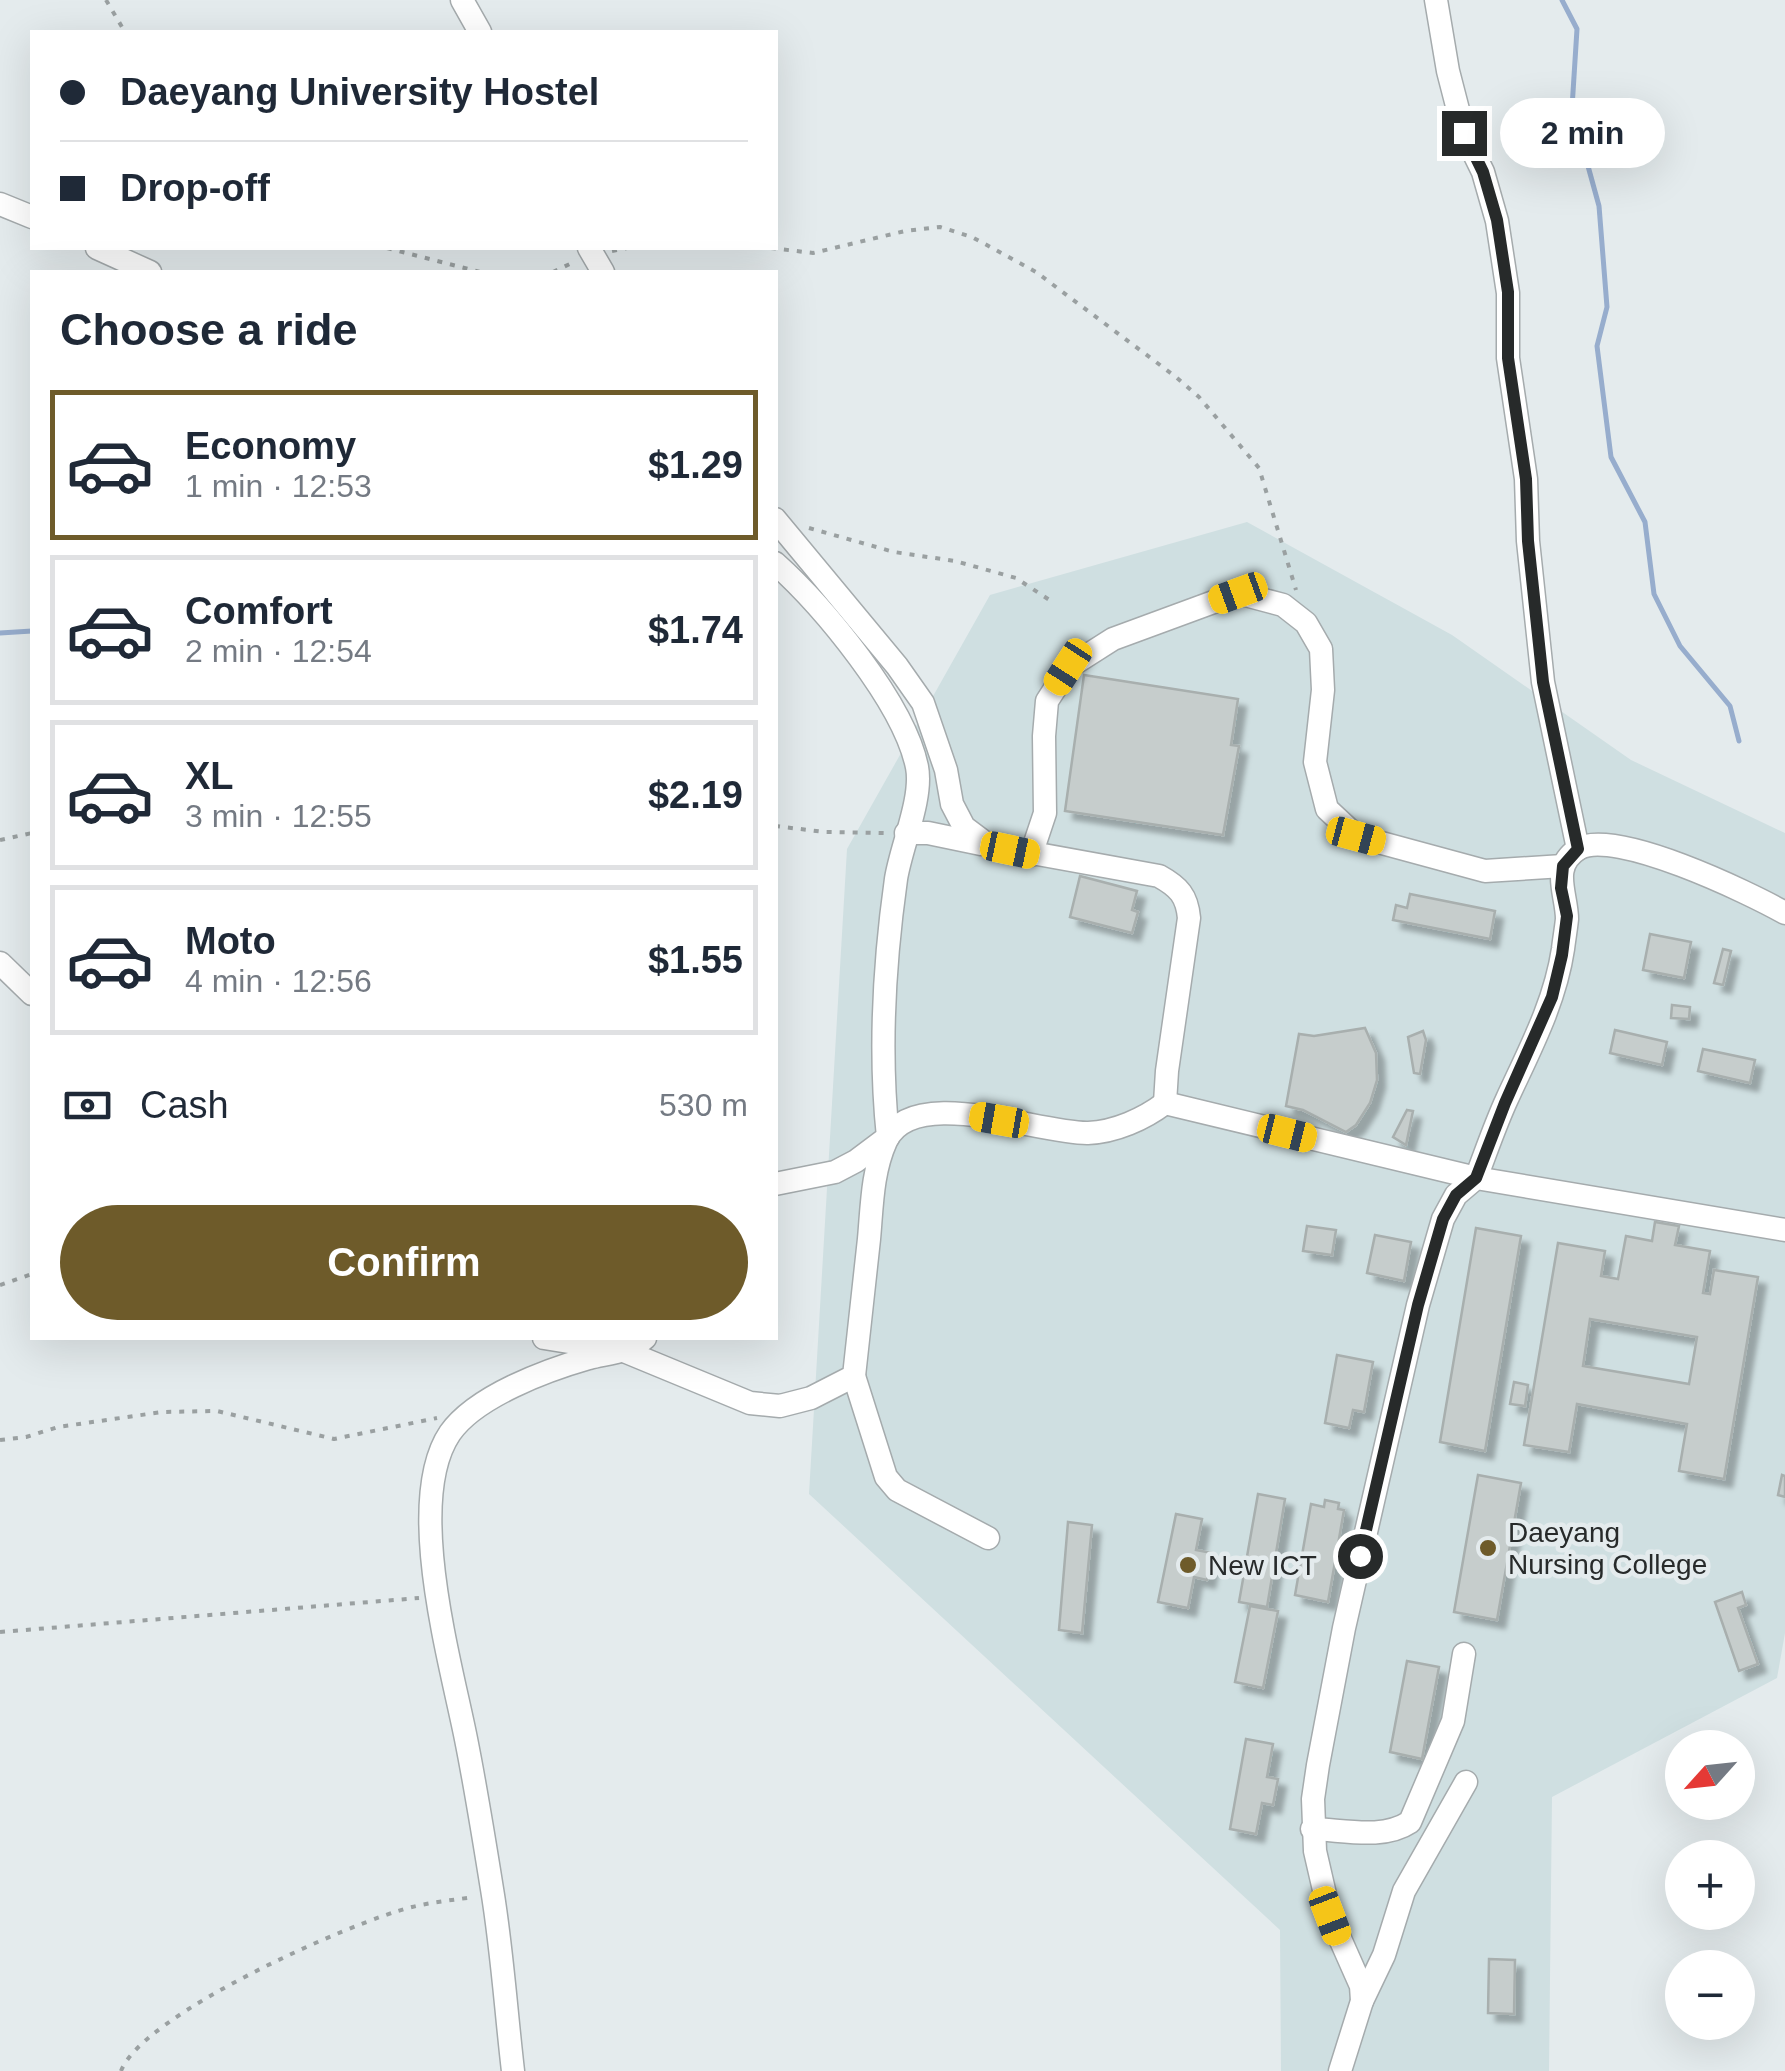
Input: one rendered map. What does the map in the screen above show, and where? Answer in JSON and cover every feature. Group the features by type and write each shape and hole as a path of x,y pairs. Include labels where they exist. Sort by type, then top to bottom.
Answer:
{"street":[{"path":"462,0 479,30"},
{"path":"1362,2002 1361,1986 1330,1916 1312,1828 1318,1765 1344,1628 1418,1305 1443,1219 1456,1195 1476,1178 1552,997 1567,916 1561,888 1570,858 1543,682 1528,541 1526,479 1508,358 1508,292 1497,220 1483,172 1464,133 1436,0"},
{"path":"0,204 30,216"},
{"path":"101,250 146,270"},
{"path":"778,524 924,703 946,770 952,804"},
{"path":"778,565 829,618 864,665 896,716 917,768 952,804 964,827 988,845"},
{"path":"1032,855 1045,813 1047,701 1068,667 1113,639 1238,593 1283,606 1306,623 1321,649 1323,690 1314,762 1327,810 1356,836 1485,871 1570,858 1597,843 1614,843 1757,897 1785,913"},
{"path":"917,768 897,876 886,967 883,1091 888,1137 876,1170 854,1376 886,1478 897,1490 988,1538"},
{"path":"778,1183 835,1172 856,1161 907,1119 928,1112 1090,1133 1148,1116 1165,1103 1190,918 1187,901 1176,886 1160,876 928,833 906,834"},
{"path":"0,963 30,992"},
{"path":"1165,1103 1476,1178 1785,1230"},
{"path":"556,1340 624,1351 750,1403 780,1406 810,1398 854,1376"},
{"path":"513,2071 493,1894 467,1742 436,1596 432,1534 438,1458 450,1433 467,1415 524,1382 583,1360 624,1351 642,1340"},
{"path":"1312,1828 1381,1832 1398,1830 1410,1822 1453,1721 1464,1654"},
{"path":"1340,2071 1404,1891 1466,1782"}],"path":[{"path":"106,0 125,30"},
{"path":"778,249 814,253 904,231 940,227 972,237 1036,272 1198,397 1259,468 1306,623"},
{"path":"394,250 472,270"},
{"path":"778,522 1016,578 1051,601"},
{"path":"778,826 906,834"},
{"path":"0,840 30,833"},
{"path":"0,1285 30,1275"},
{"path":"0,1440 162,1412 217,1411 334,1438 467,1415"},
{"path":"0,1632 436,1596"},
{"path":"121,2071 143,2041 222,1988 320,1940 411,1907 493,1894"}],"shaded area":[{"path":"1247,522 1452,635 1631,760 1785,833 1785,1633 1777,1678 1679,1730 1665,1730 1665,1737 1552,1797 1549,2071 1281,2071 1280,1930 809,1494 847,849 990,595"}],"building":[{"path":"1084,675 1238,699 1231,745 1239,746 1223,835 1065,811"},
{"path":"1080,876 1137,891 1132,910 1138,912 1132,933 1070,917"},
{"path":"1410,894 1495,911 1490,939 1393,920 1396,905 1407,908"},
{"path":"1650,934 1691,942 1684,978 1643,970"},
{"path":"1723,949 1731,951 1723,985 1714,983"},
{"path":"1672,1005 1690,1007 1689,1019 1671,1018"},
{"path":"1365,1028 1376,1053 1377,1080 1370,1103 1356,1125 1346,1132 1303,1110 1286,1106 1299,1034 1314,1036"},
{"path":"1615,1030 1667,1042 1662,1065 1610,1053"},
{"path":"1423,1031 1426,1040 1420,1074 1414,1073 1408,1037"},
{"path":"1703,1049 1755,1060 1750,1083 1698,1071"},
{"path":"1407,1110 1413,1111 1406,1145 1393,1137"},
{"path":"1655,1222 1679,1226 1675,1245 1710,1251 1703,1293 1710,1294 1714,1270 1758,1277 1724,1479 1679,1471 1687,1424 1577,1404 1569,1452 1524,1445 1558,1243 1605,1251 1601,1276 1618,1279 1626,1236 1652,1241","holes":["1590,1319 1697,1337 1689,1384 1583,1366"]},
{"path":"1307,1226 1336,1230 1332,1255 1303,1251"},
{"path":"1476,1228 1521,1236 1485,1451 1440,1442"},
{"path":"1375,1235 1411,1242 1404,1281 1367,1273"},
{"path":"1337,1355 1373,1362 1364,1412 1353,1410 1349,1428 1325,1423"},
{"path":"1514,1382 1528,1385 1525,1406 1510,1404"},
{"name":"Daeyang Nursing College","path":"1478,1475 1521,1483 1497,1620 1454,1612"},
{"path":"1782,1475 1785,1476 1785,1497 1778,1495"},
{"path":"1258,1494 1285,1499 1267,1607 1239,1602"},
{"path":"1325,1500 1339,1503 1338,1509 1344,1510 1328,1602 1295,1595 1311,1504 1324,1507"},
{"name":"New ICT","path":"1176,1514 1202,1519 1196,1550 1212,1553 1207,1580 1194,1577 1188,1608 1158,1602"},
{"path":"1068,1522 1092,1525 1082,1633 1059,1630"},
{"path":"1742,1592 1746,1605 1738,1608 1758,1664 1739,1671 1715,1602"},
{"path":"1250,1606 1278,1611 1263,1688 1235,1682"},
{"path":"1407,1661 1439,1667 1422,1759 1390,1752"},
{"path":"1246,1739 1273,1744 1267,1777 1278,1779 1273,1805 1262,1803 1256,1834 1230,1829"},
{"path":"1489,1959 1515,1960 1514,2014 1488,2013"}],"waterway":[{"path":"1562,0 1577,29 1572,108 1599,206 1607,307 1597,346 1611,457 1645,522 1654,594 1680,646 1730,706 1739,741"},
{"path":"0,633 30,631"}],"place":[{"name":"Daeyang Nursing College","path":"1488,1548"},
{"name":"New ICT","path":"1188,1565"}],"route":[{"path":"1360,1556 1418,1305 1443,1219 1456,1195 1476,1178 1552,997 1567,916 1561,888 1563,866 1578,849 1543,682 1528,541 1526,479 1508,358 1508,292 1497,220 1483,172 1464,133"}]}
